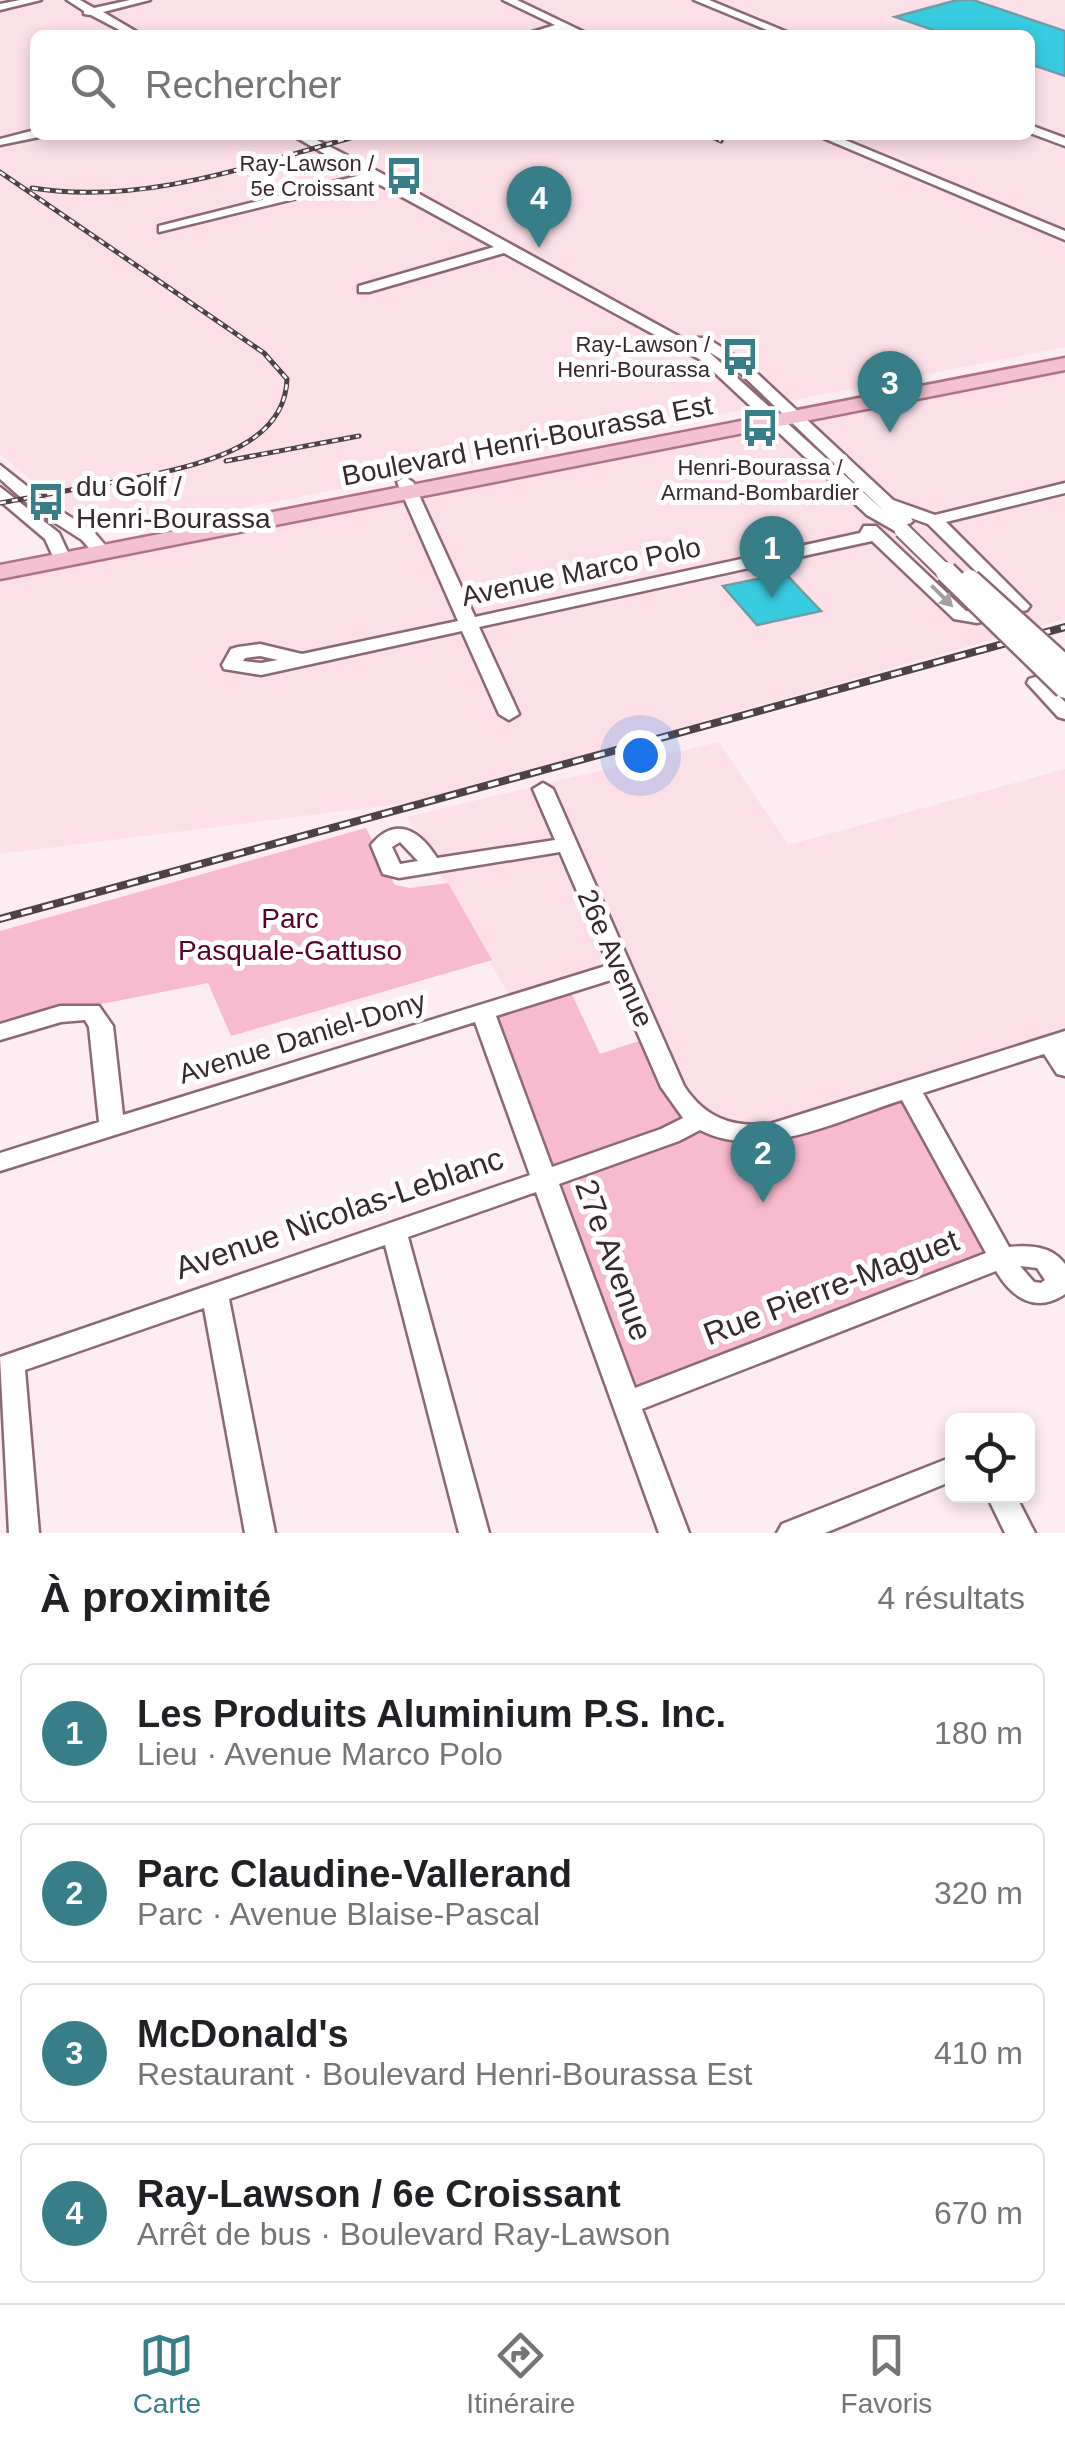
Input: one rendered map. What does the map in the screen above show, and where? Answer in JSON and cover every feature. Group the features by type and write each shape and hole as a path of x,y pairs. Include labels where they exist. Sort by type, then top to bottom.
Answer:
{"main road":[{"name":"Boulevard Henri-Bourassa Est","path":"0,560 60,554 408,487 1065,353"},
{"name":"Boulevard Henri-Bourassa Est","path":"779,414 1065,364"},
{"name":"Boulevard Henri-Bourassa Est","path":"0,572 60,554"}],"street":[{"path":"0,7 36,0"},
{"path":"77,14 145,0"},
{"path":"508,0 574,30"},
{"path":"699,0 776,30"},
{"path":"67,3 128,30"},
{"path":"67,3 77,14 106,30"},
{"path":"549,30 565,26"},
{"path":"1036,131 1065,126"},
{"path":"1036,131 1065,142"},
{"path":"2,142 30,135"},
{"path":"307,140 706,357 779,414"},
{"path":"330,140 720,351 877,515 960,615 977,618 1018,610 1021,602 934,520"},
{"path":"834,140 1063,236"},
{"path":"164,229 390,172"},
{"path":"364,289 521,243"},
{"path":"526,260 542,255"},
{"path":"0,470 98,547"},
{"path":"408,487 509,714"},
{"path":"877,515 934,520 1065,488"},
{"path":"0,492 53,537 60,554"},
{"path":"877,515 906,528 1065,668 1036,682 1065,714"},
{"name":"Avenue Marco Polo","path":"298,659 868,538 877,515"},
{"path":"906,528 1065,688"},
{"name":"26e Avenue","path":"543,789 674,1087 687,1110 699,1120"},
{"path":"431,866 566,844"},
{"name":"Avenue Daniel-Dony","path":"0,1162 621,968"},
{"path":"0,1032 60,1014 91,1012 101,1026 112,1126"},
{"name":"27e Avenue","path":"483,1012 674,1533"},
{"path":"699,1120 731,1133 759,1135 1057,1042 1065,1068"},
{"name":"Rue Pierre-Maguet","path":"629,1402 1002,1258 909,1090"},
{"name":"Avenue Nicolas-Leblanc","path":"5,1366 546,1179 699,1120"},
{"path":"394,1232 474,1533"},
{"path":"214,1293 260,1533"},
{"path":"5,1366 24,1533"},
{"path":"792,1533 945,1472"},
{"path":"1005,1503 1020,1533"}],"shaded area":[{"path":"0,0 1065,0 1065,347 120,532 85,525 0,454"},
{"path":"1065,371 1065,619 423,801 0,854 0,582"},
{"path":"719,742 788,845 1065,769 1065,1042 771,1133 699,1120 621,969 513,1002 407,817"}],"green space":[{"name":"Parc Pasquale-Gattuso","path":"366,828 395,885 410,888 448,883 492,960 231,1036 208,983 76,1009 0,1031 0,931"},
{"path":"567,984 600,1054 651,1037 682,1104 746,1135 909,1090 1001,1258 629,1402 483,1012"}],"building":[{"path":"957,0 973,0 1065,31 1065,76 1035,66 1035,30 933,30 895,17"},
{"path":"785,573 821,611 757,625 723,586"}],"railway":[{"path":"32,188 74,192 158,187 343,140"},
{"path":"0,172 264,353 287,379 282,402 271,422 255,437 212,458 150,475"},
{"path":"226,461 359,436"},
{"path":"150,475 157,474"},
{"path":"0,503 150,475"},
{"path":"143,477 150,475"},
{"path":"0,919 1065,627"}],"place":[{"name":"Ray-Lawson / 5e Croissant","path":"404,176"},
{"name":"Ray-Lawson / 6e Croissant","path":"539,248"},
{"name":"Ray-Lawson / Henri-Bourassa","path":"740,357"},
{"name":"Henri-Bourassa / Armand-Bombardier","path":"760,428"},
{"name":"McDonald's","path":"890,433"},
{"name":"du Golf / Henri-Bourassa","path":"46,502"},
{"name":"Les Produits Aluminium P.S. Inc.","path":"772,598"},
{"name":"Parc Claudine-Vallerand","path":"763,1203"}]}
